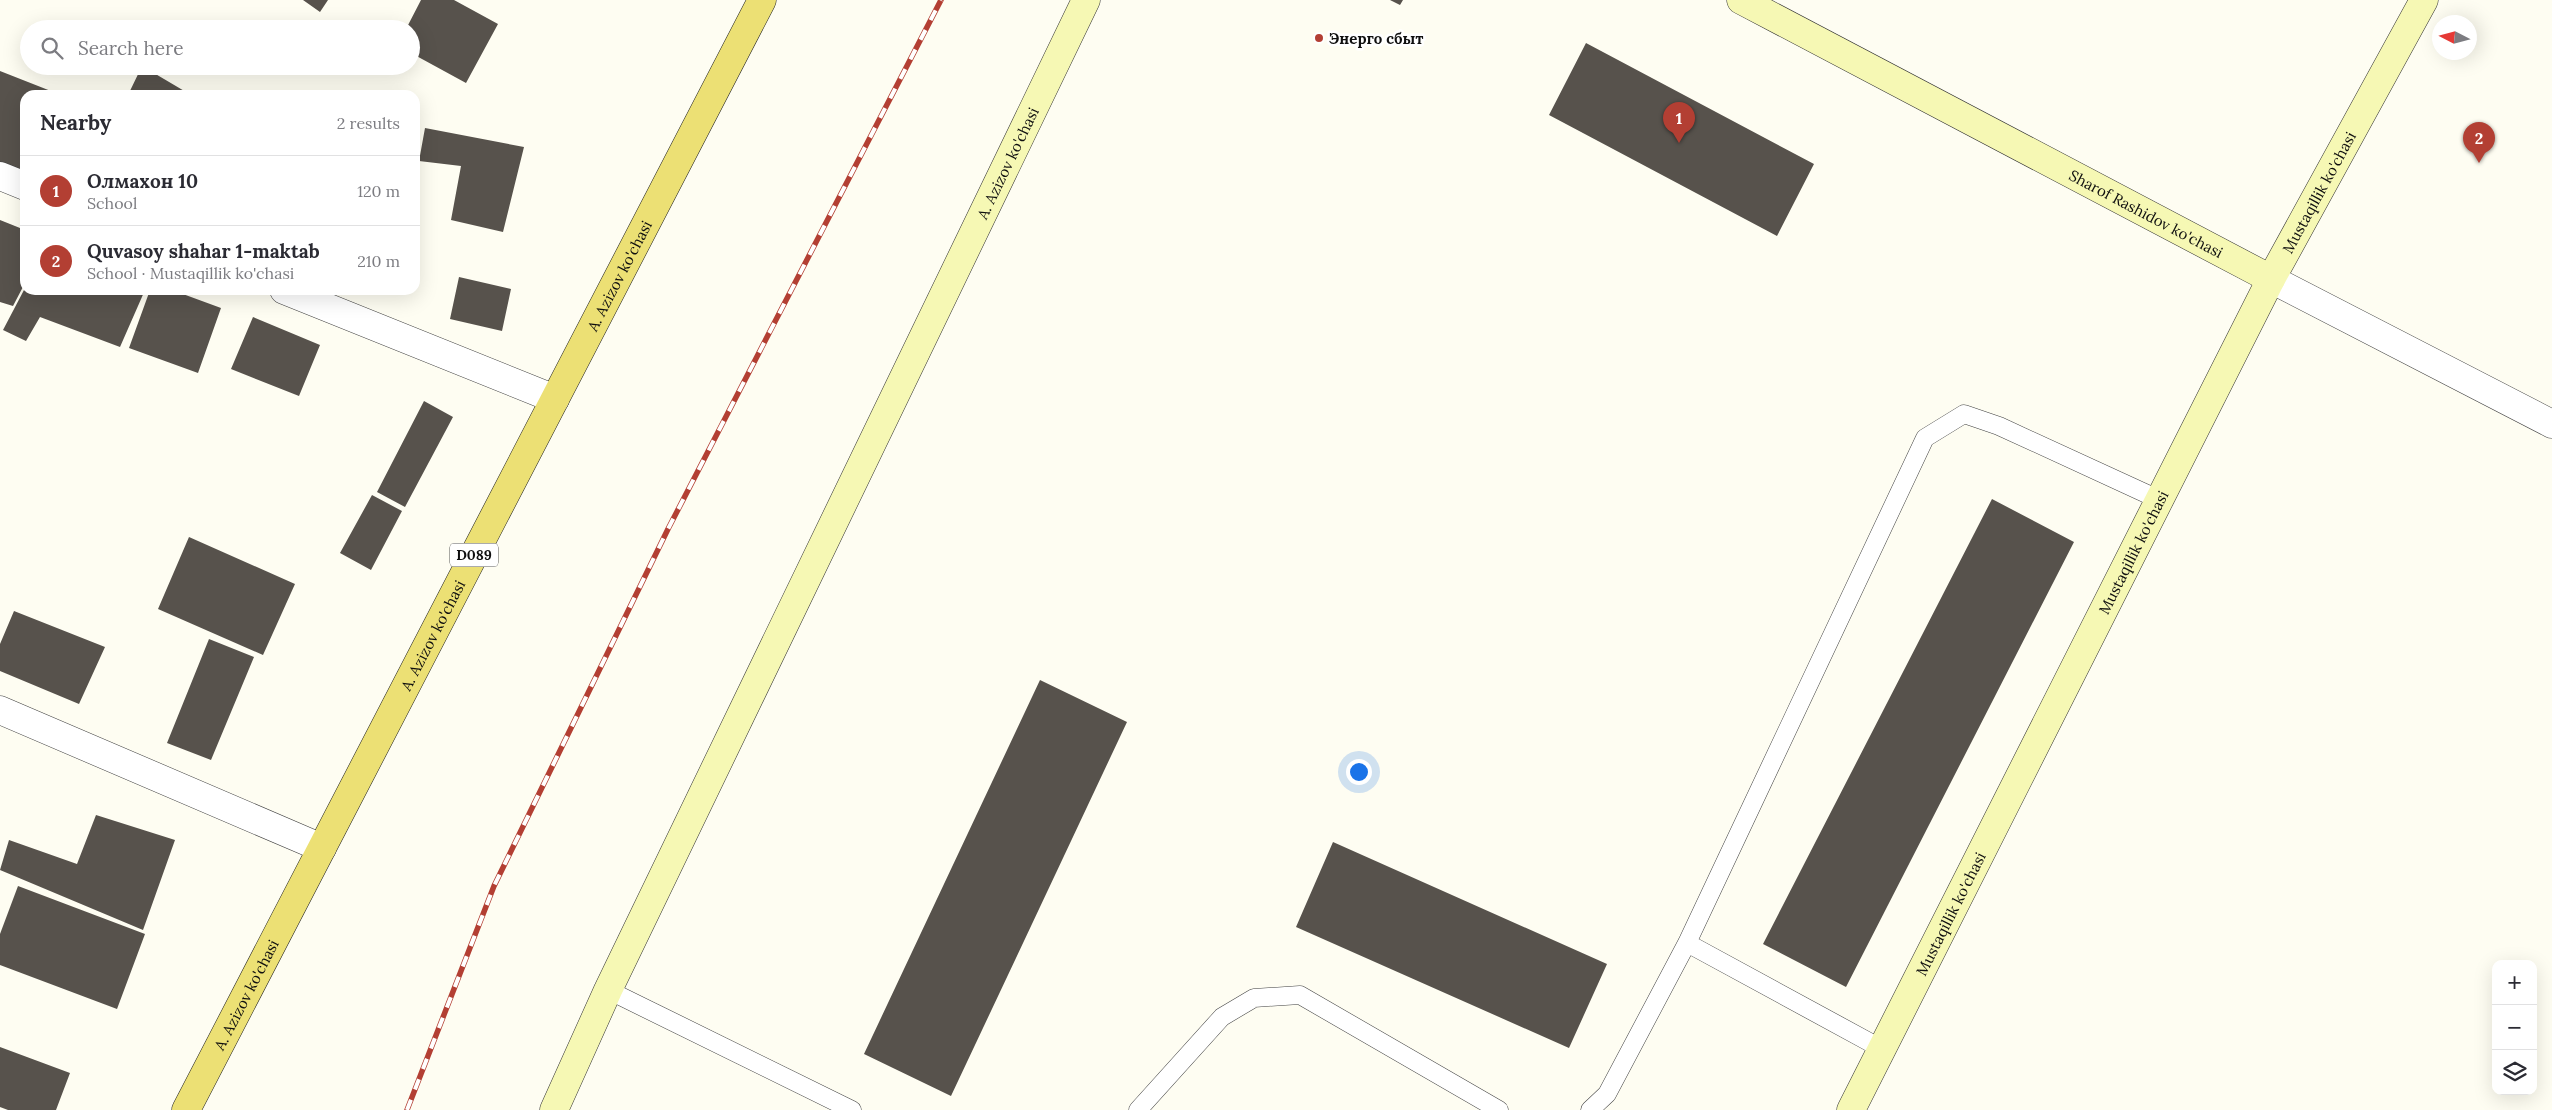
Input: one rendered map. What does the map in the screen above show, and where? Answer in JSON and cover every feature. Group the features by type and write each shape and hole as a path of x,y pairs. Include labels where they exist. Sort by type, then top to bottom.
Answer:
{"main road":[{"name":"A. Azizov ko'chasi","path":"186,1110 762,0"}],"street":[{"name":"A. Azizov ko'chasi","path":"554,1110 608,990 1086,0"},
{"name":"Sharof Rashidov ko'chasi","path":"1741,0 2271,279 2552,424"},
{"name":"Mustaqillik ko'chasi","path":"1851,1110 2271,279 2424,0"},
{"path":"0,176 20,184"},
{"path":"296,295 555,399"},
{"path":"0,710 322,848"}],"lane":[{"path":"1590,1110 1607,1094 1688,943 1925,438 1964,414 1999,426 2160,500"},
{"path":"1688,943 1882,1050"},
{"path":"608,990 852,1110"},
{"path":"1138,1110 1222,1017 1254,998 1300,995 1499,1110"}],"building":[{"path":"303,0 328,0 320,12"},
{"path":"421,0 454,0 498,24 466,83 420,58 420,20 411,20"},
{"path":"1390,0 1403,0 1400,5"},
{"path":"1586,43 1814,164 1777,236 1549,115"},
{"path":"0,71 48,90 20,90 20,170 0,163"},
{"path":"138,75 157,75 183,90 130,90"},
{"path":"425,128 524,147 503,232 451,220 461,166 420,161"},
{"path":"0,220 20,228 20,293 13,306 0,302"},
{"path":"459,277 511,289 502,331 450,319"},
{"path":"21,295 143,295 120,347 40,317 26,341 3,330"},
{"path":"148,295 186,295 221,308 198,373 129,348"},
{"path":"253,317 320,345 299,396 231,369"},
{"path":"424,401 453,417 405,507 377,492"},
{"path":"372,495 402,511 371,570 340,553"},
{"path":"1992,499 2074,542 1846,987 1763,944"},
{"path":"189,537 295,584 263,655 158,609"},
{"path":"14,611 105,647 79,704 0,671 0,644"},
{"path":"209,639 254,657 211,760 167,743"},
{"path":"1040,680 1127,722 951,1096 864,1054"},
{"path":"96,815 175,840 143,930 0,870 9,840 77,864"},
{"path":"1333,842 1607,964 1569,1048 1296,927"},
{"path":"18,886 145,934 117,1009 0,965 0,934"},
{"path":"0,1047 70,1073 56,1110 8,1110 0,1107"}],"railway":[{"path":"407,1110 494,886 668,529 941,0"}],"place":[{"name":"Энерго сбыт","path":"1319,38"},
{"name":"Олмахон 10","path":"1679,143"},
{"name":"Quvasoy shahar 1-maktab","path":"2479,163"}]}
